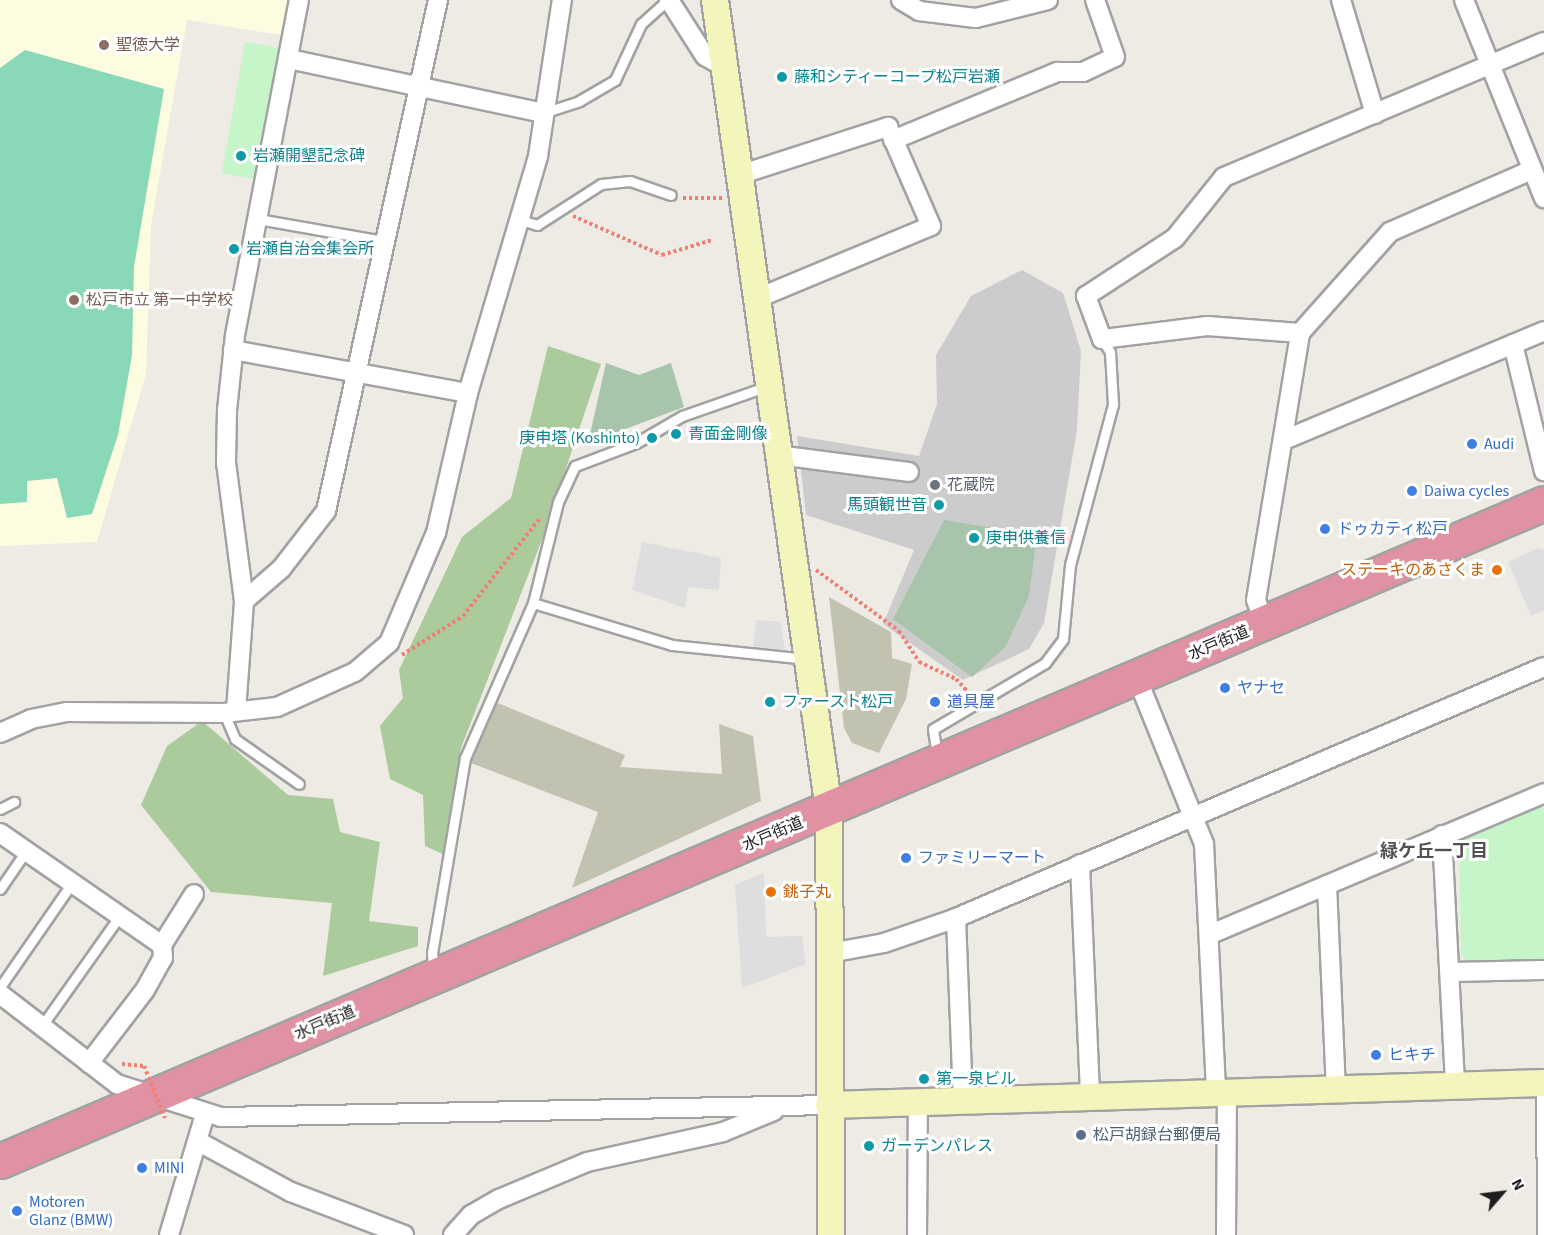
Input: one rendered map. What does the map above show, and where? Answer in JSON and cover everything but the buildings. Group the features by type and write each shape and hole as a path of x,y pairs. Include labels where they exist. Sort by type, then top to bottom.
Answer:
{"highway":[{"name":"水戸街道","path":"0,1161 162,1107 434,977 1544,503"}],"street":[{"path":"230,712 244,601 226,462 233,350 299,0"},
{"path":"244,601 281,569 326,511 416,89 438,0"},
{"path":"0,733 31,719 67,712 230,712 277,707 375,658 400,626 436,533 468,393 521,220 543,113 562,0"},
{"path":"668,0 705,56 724,67"},
{"path":"716,0 768,386 829,810 831,1235"},
{"path":"902,0 919,10 976,18 1048,0"},
{"path":"893,140 1056,72 1083,72 1115,57 1095,0"},
{"path":"1341,0 1375,114"},
{"path":"1464,0 1544,198"},
{"path":"1300,333 1207,326 1102,339 1086,296 1175,238 1224,177 1544,42"},
{"path":"289,59 416,89 543,113"},
{"path":"740,185 888,127 932,226 756,299"},
{"path":"1264,623 1256,600 1300,333 1390,232 1532,170"},
{"path":"1284,440 1544,331"},
{"path":"1513,344 1544,471"},
{"path":"233,350 468,393"},
{"path":"778,455 909,472"},
{"path":"830,953 884,943 956,918 1194,814 1544,667"},
{"path":"1137,678 1194,814 1203,844 1222,1092 1226,1235"},
{"path":"1210,934 1544,793"},
{"path":"0,833 162,945"},
{"path":"1442,835 1455,1086"},
{"path":"1080,864 1090,1096"},
{"path":"1327,885 1336,1089"},
{"path":"89,1063 145,990 163,958 162,945 194,894"},
{"path":"956,918 963,1100"},
{"path":"1450,972 1544,970"},
{"path":"0,994 117,1084 162,1107 258,1119 776,1110 918,1101 1543,1083"},
{"path":"917,1235 918,1101"},
{"path":"453,1235 471,1215 499,1199 587,1162 723,1132 776,1110"},
{"path":"169,1235 201,1143 205,1114"},
{"path":"201,1143 291,1192 404,1235"}],"lane":[{"path":"543,113 579,101 615,80 641,24 668,0"},
{"path":"521,220 537,225 559,208 601,184 630,181 671,195"},
{"path":"258,219 383,241"},
{"path":"941,762 931,739 933,729 1046,663 1063,639 1070,565 1113,404 1110,352 1102,339"},
{"path":"434,977 432,953 465,758 533,603 555,516 575,466 585,459 636,443 682,416 768,386"},
{"path":"533,603 672,645 809,660"},
{"path":"230,712 235,739 299,784"},
{"path":"0,808 14,801"},
{"path":"0,889 26,851"},
{"path":"0,987 72,884"},
{"path":"41,1027 119,917"},
{"path":"1542,1235 1543,1083"}],"path":[{"path":"671,195 693,200 740,185"},
{"path":"559,208 595,229 662,255 712,240"},
{"path":"375,658 411,652 463,616 535,521 555,516"},
{"path":"796,572 822,572 868,612 899,631 919,662 970,688 970,706"},
{"path":"144,1066 162,1107"}],"shaded area":[{"name":"松戸市立 第一中学校","path":"0,0 295,0 287,36 187,20 151,225 146,374 97,542 0,546"},
{"name":"花蔵院","path":"1022,270 1063,293 1081,351 1077,430 1044,623 1029,649 963,680 883,624 914,550 806,515 797,436 919,456 937,404 936,355 971,296"},
{"path":"606,363 639,375 671,363 684,407 588,443"},
{"path":"944,520 1037,535 1029,596 1006,646 972,677 893,619"},
{"path":"642,542 721,558 719,590 688,587 685,608 632,590"},
{"path":"1538,548 1544,550 1544,610 1531,616 1508,562"},
{"path":"829,597 891,632 892,658 912,664 906,699 879,753 852,743 844,728"},
{"path":"756,620 781,622 785,651 753,647"},
{"path":"495,702 625,755 620,767 722,774 719,724 753,736 761,801 572,888 598,812 471,763"},
{"path":"764,873 766,937 802,936 806,964 742,988 735,885"}],"green space":[{"path":"245,42 278,48 255,179 222,173"},
{"name":"松戸市立 第一中学校","path":"25,50 164,89 134,267 132,355 118,435 92,514 67,518 57,478 27,481 27,502 0,504 0,68"},
{"path":"548,346 601,364 543,537 461,748 447,856 425,846 423,795 390,779 380,726 403,698 399,670 462,537 511,498"},
{"path":"202,721 288,795 333,799 340,832 380,842 369,921 418,927 418,946 323,976 332,903 211,892 141,805 167,746"},
{"path":"1539,806 1544,809 1544,960 1469,964 1461,953 1459,843 1467,834"}],"place":[{"name":"聖徳大学","path":"104,45"},
{"name":"藤和シティーコープ松戸岩瀬","path":"782,77"},
{"name":"岩瀬開墾記念碑","path":"241,156"},
{"name":"岩瀬自治会集会所","path":"234,249"},
{"name":"松戸市立 第一中学校","path":"74,300"},
{"name":"青面金剛像","path":"676,434"},
{"name":"庚申塔 (Koshinto)","path":"652,438"},
{"name":"Audi","path":"1472,444"},
{"name":"花蔵院","path":"935,485"},
{"name":"Daiwa cycles","path":"1412,491"},
{"name":"馬頭観世音","path":"939,505"},
{"name":"ドゥカティ松戸","path":"1325,529"},
{"name":"庚申供養信","path":"974,538"},
{"name":"ステーキのあさくま","path":"1497,570"},
{"name":"ヤナセ","path":"1225,688"},
{"name":"ファースト松戸","path":"770,702"},
{"name":"道具屋","path":"935,702"},
{"name":"ファミリーマート","path":"906,858"},
{"name":"銚子丸","path":"771,892"},
{"name":"ヒキチ","path":"1376,1055"},
{"name":"第一泉ビル","path":"924,1079"},
{"name":"松戸胡録台郵便局","path":"1081,1135"},
{"name":"ガーデンパレス","path":"869,1146"},
{"name":"MINI","path":"142,1168"},
{"name":"Motoren Glanz (BMW)","path":"17,1211"}],"district":[{"name":"緑ケ丘一丁目","path":"1434,852"}]}
